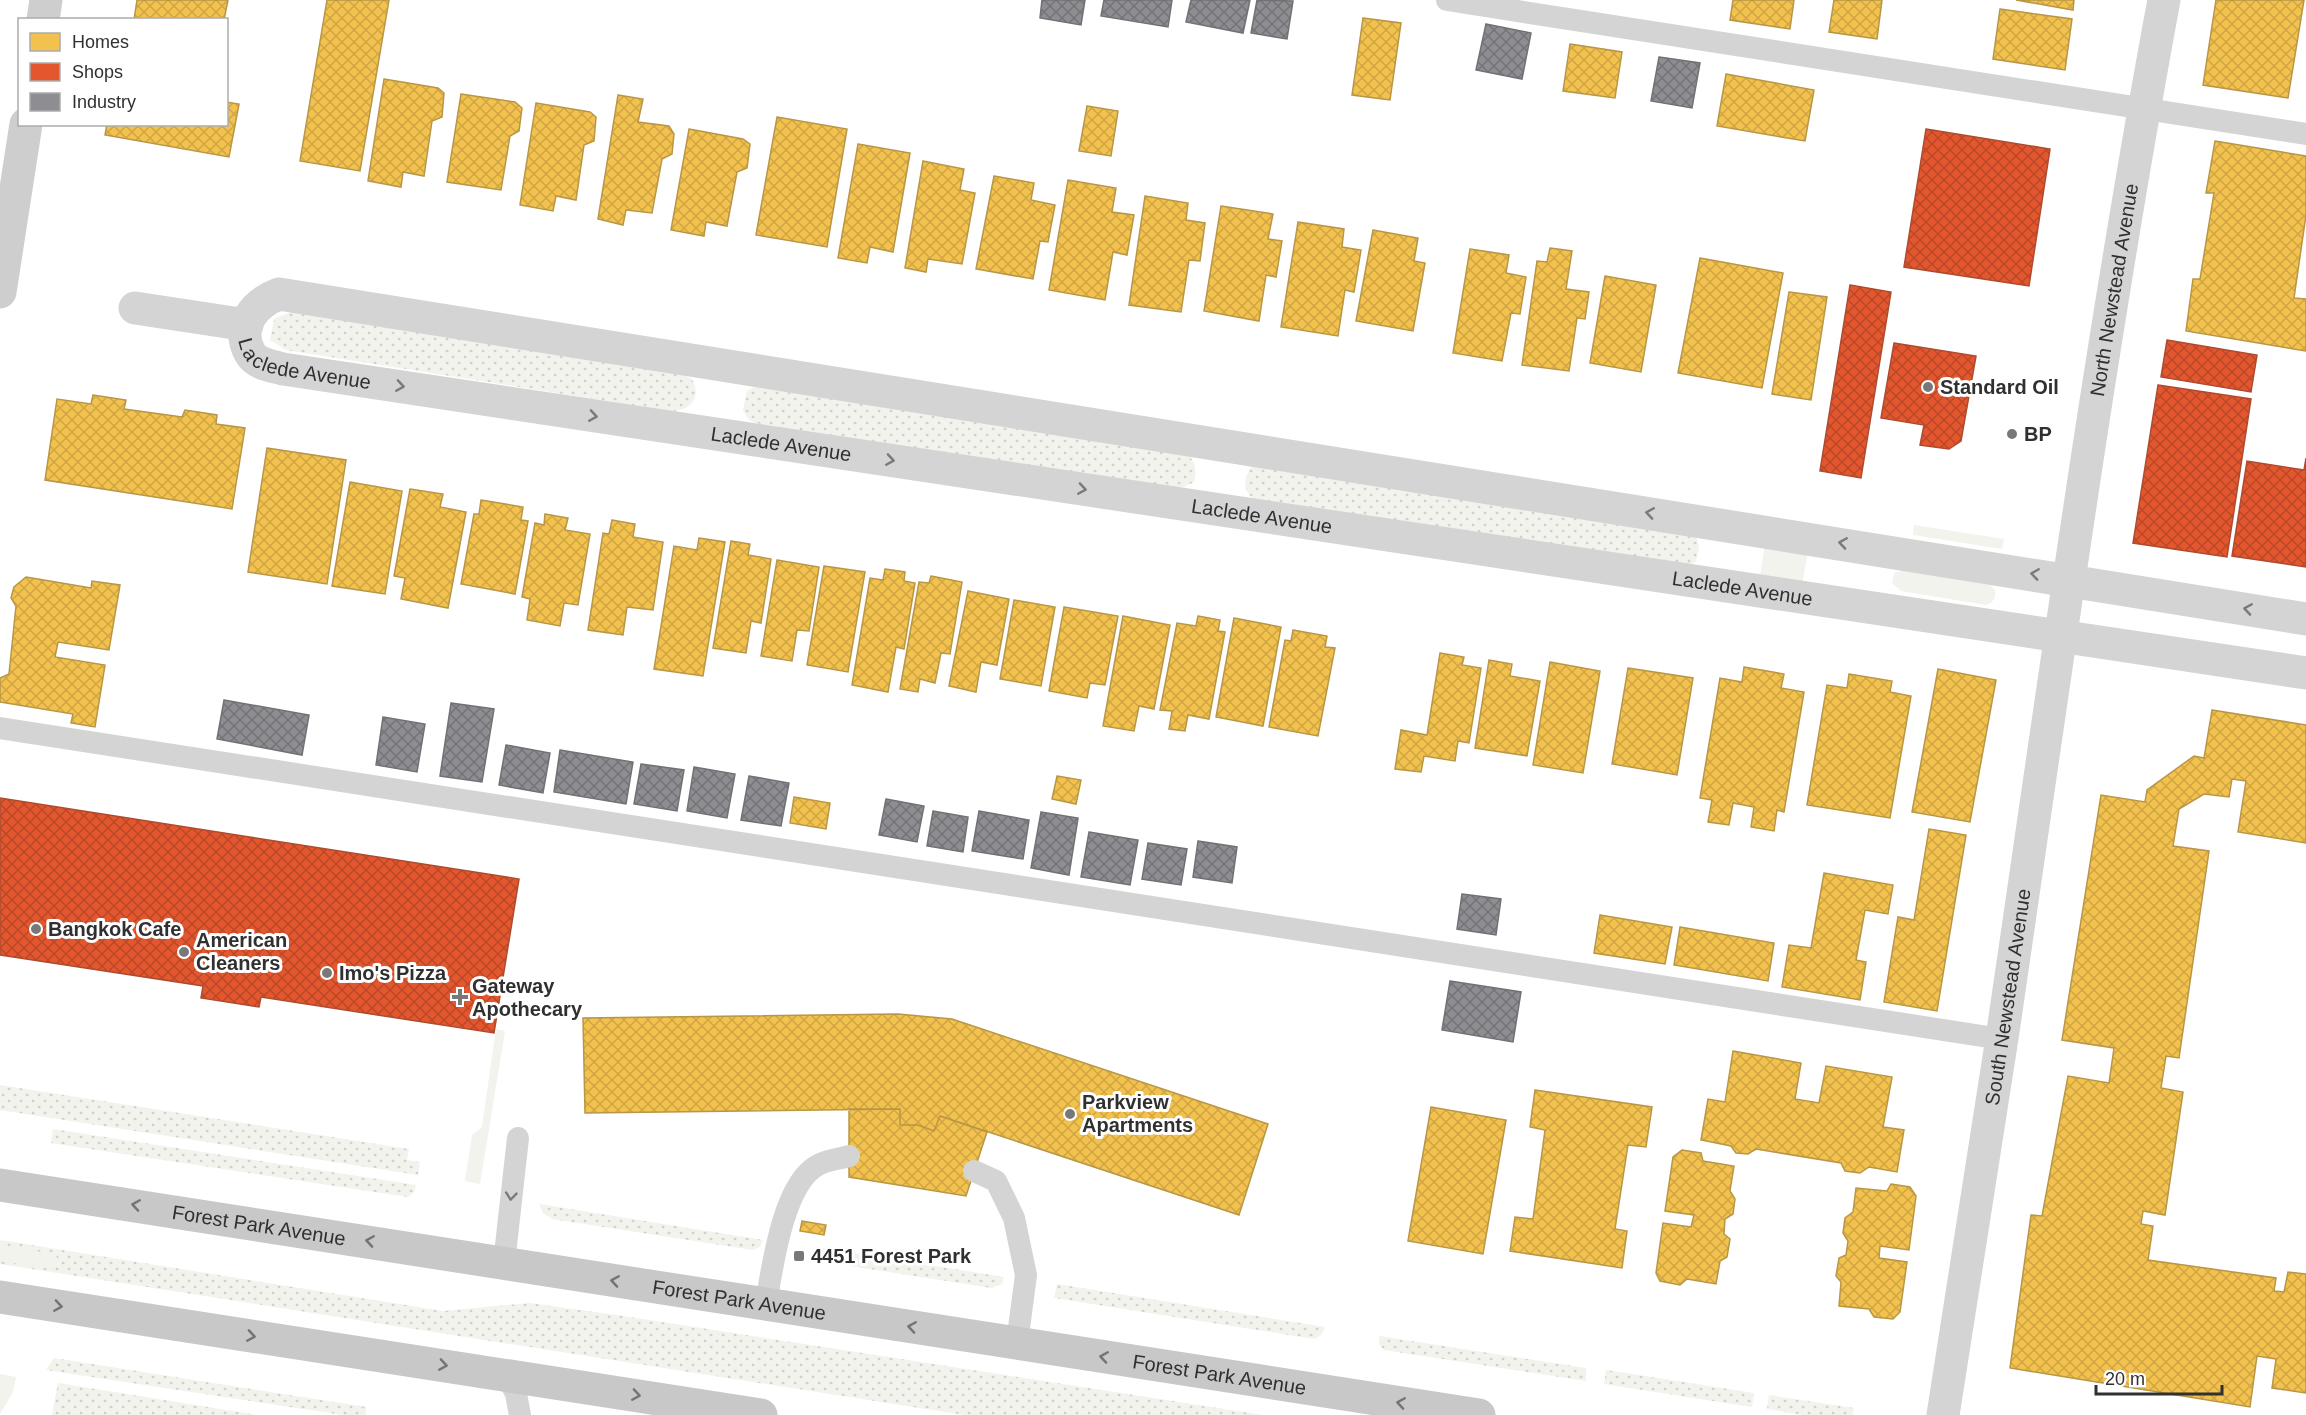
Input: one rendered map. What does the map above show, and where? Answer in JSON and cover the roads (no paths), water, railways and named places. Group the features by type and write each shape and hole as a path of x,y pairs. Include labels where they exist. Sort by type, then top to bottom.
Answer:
{"main road":[{"name":"Forest Park Avenue","path":"0,1185 1479,1415"},
{"path":"0,1297 761,1415"}],"street":[{"path":"43,18 46,0"},
{"name":"North Newstead Avenue","path":"2068,579 2144,109 2164,0"},
{"path":"1,285 26,126"},
{"name":"Laclede Avenue","path":"2306,619 2068,579 279,294 262,300 251,312 247,326 246,338 250,354 263,364 283,369 2306,674"},
{"name":"Laclede Avenue","path":"135,308 247,326"},
{"name":"South Newstead Avenue","path":"1943,1415 2068,579"}],"lane":[{"path":"1447,0 2306,134"},
{"path":"0,728 2001,1039"},
{"path":"504,1263 518,1138"},
{"path":"766,1304 778,1236 799,1184 817,1165 849,1156"},
{"path":"974,1171 996,1181 1014,1218 1026,1275 1017,1343"},
{"path":"507,1375 516,1394 520,1415"}],"place":[{"name":"Standard Oil","path":"1928,387"},
{"name":"BP","path":"2012,434"},
{"name":"Bangkok Cafe","path":"36,929"},
{"name":"American Cleaners","path":"184,952"},
{"name":"Imo's Pizza","path":"327,973"},
{"name":"Gateway Apothecary","path":"460,997"},
{"name":"Parkview Apartments","path":"1070,1114"},
{"name":"4451 Forest Park","path":"799,1256"}]}
